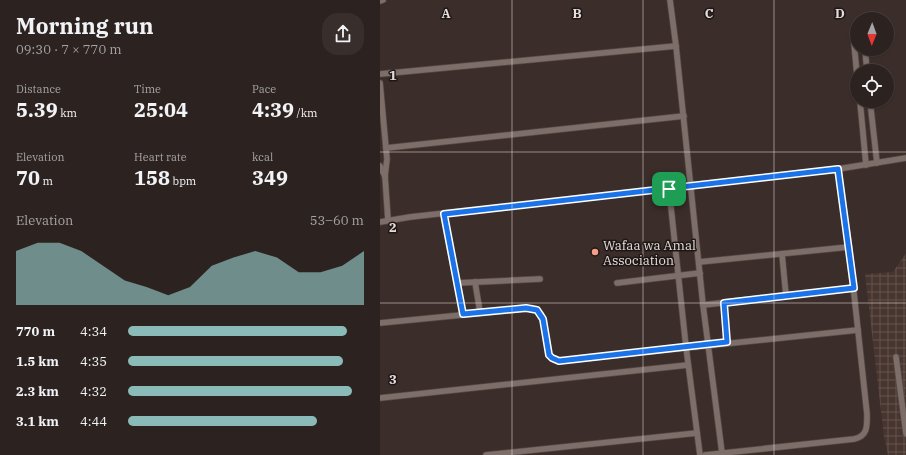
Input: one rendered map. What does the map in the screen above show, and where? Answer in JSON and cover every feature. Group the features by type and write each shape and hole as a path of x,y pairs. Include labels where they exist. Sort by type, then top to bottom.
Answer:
{"lane":[{"path":"670,0 684,116 703,305 722,453"},
{"path":"380,74 676,46"},
{"path":"380,82 387,165 385,176 388,220"},
{"path":"861,108 866,165"},
{"path":"871,108 876,163"},
{"path":"386,148 684,116"},
{"path":"380,222 838,169 906,158"},
{"path":"380,166 385,176"},
{"path":"705,455 854,439 860,438 867,430 867,414 854,288 838,169"},
{"path":"669,189 688,365 700,455"},
{"path":"444,214 463,314"},
{"path":"699,262 849,247"},
{"path":"782,254 786,296"},
{"path":"617,283 700,273"},
{"path":"457,283 540,279"},
{"path":"475,282 480,312"},
{"path":"703,305 854,288"},
{"path":"724,303 727,342"},
{"path":"380,323 526,308 537,310 543,319 549,355 559,361 727,342 858,330"},
{"path":"896,356 906,434"},
{"path":"380,398 688,365"},
{"path":"486,455 697,433"}],"shaded area":[{"path":"906,253 906,455 888,455 884,437 865,274 893,272"}],"place":[{"name":"Wafaa wa Amal Association","path":"595,252"}],"route":[{"path":"838,169 854,288 724,303 727,342 559,361 555,360 549,355 543,319 537,310 526,308 463,314 444,214 669,189 838,169"}]}
